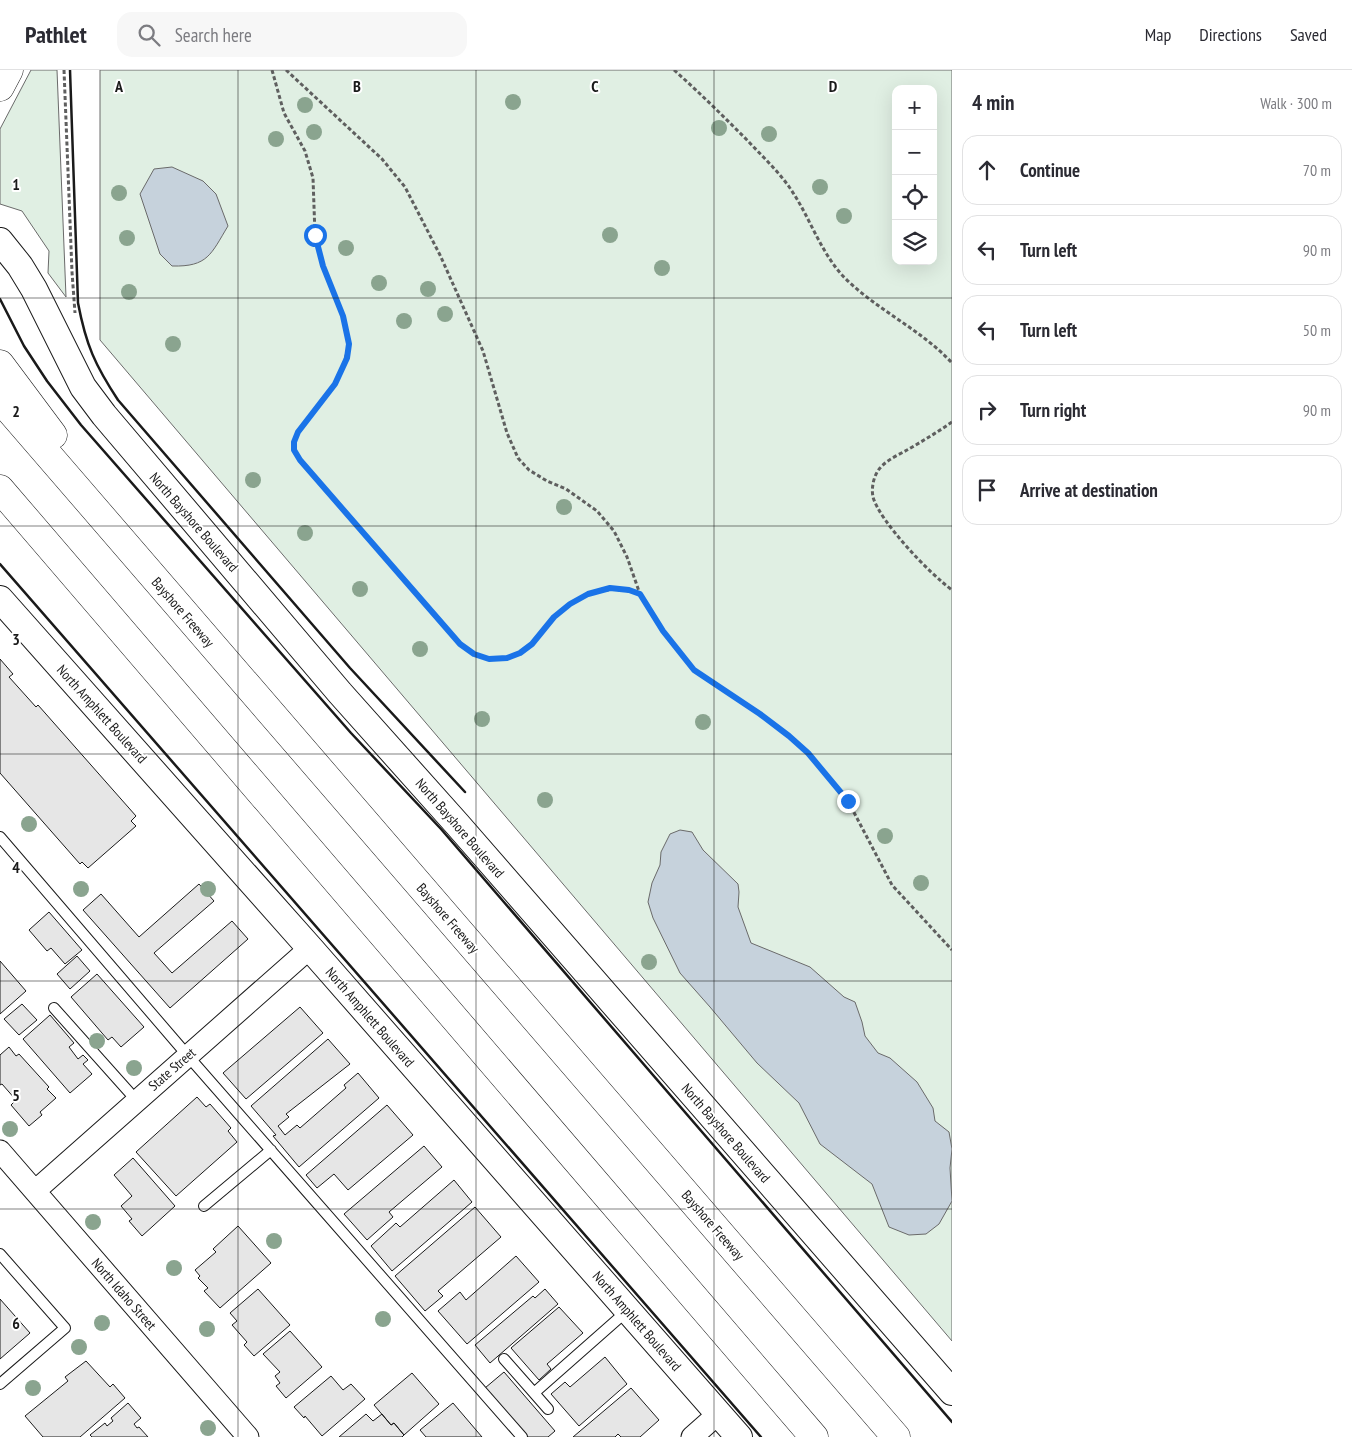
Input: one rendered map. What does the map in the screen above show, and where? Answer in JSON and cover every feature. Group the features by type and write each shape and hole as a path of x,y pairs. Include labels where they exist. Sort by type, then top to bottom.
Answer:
{"main road":[{"path":"0,87 9,70"},
{"path":"0,364 211,644"},
{"name":"Bayshore Freeway","path":"0,399 896,1437"},
{"path":"0,489 814,1437"}],"street":[{"name":"North Bayshore Boulevard","path":"0,241 20,266 34,289 83,387 104,415 340,693 457,824 952,1392"},
{"name":"North Amphlett Boulevard","path":"0,599 310,948 738,1437"},
{"name":"State Street","path":"35,1191 310,948"},
{"name":"North Idaho Street","path":"0,1151 248,1437"},
{"path":"692,1437 718,1414"}],"lane":[{"path":"0,837 188,1056 522,1437"},
{"path":"54,1008 137,1101"},
{"path":"204,1206 271,1150"},
{"path":"0,1254 65,1328 0,1384"},
{"path":"534,1393 628,1310"},
{"path":"504,1359 548,1409"}],"path":[{"path":"64,70 75,316"},
{"path":"272,70 284,113 306,151 312,178 315,235 323,266 343,316 349,344 347,358 335,384 298,432 294,442 294,450 300,460 460,644 474,654 489,659 507,658 520,653 532,644 554,617 570,604 588,594 610,588 629,590 640,594"},
{"path":"286,70 382,159 405,188 440,255 482,351 507,433 518,458 529,470 547,481 566,489 597,511 614,531 627,557 640,594 663,631 694,670 760,714 808,753 848,801 892,885 952,950"},
{"path":"674,70 712,104 776,170 797,199 820,244 841,273 853,285 934,346 952,363"},
{"path":"952,422 888,461 880,468 875,476 873,495 884,518 922,563 952,590"}],"green space":[{"path":"31,70 57,70 66,297 48,273 49,251 22,211 0,204 0,129"},
{"path":"100,70 952,70 952,1341 100,340"}],"shaded area":[{"path":"172,167 203,181 216,194 228,226 207,257 194,264 184,266 172,266 160,254 140,194 154,169"},
{"path":"680,830 692,832 703,850 738,884 738,907 751,943 810,967 844,997 855,1002 865,1036 878,1053 890,1058 917,1082 933,1108 935,1121 949,1132 952,1149 950,1168 952,1201 939,1224 926,1234 909,1235 889,1227 872,1184 820,1144 799,1103 757,1063 680,973 653,918 648,902 652,883 660,865 661,852 670,834"}],"building":[{"path":"0,659 13,674 9,677 36,707 38,705 136,816 131,821 136,826 88,868 82,862 80,864 0,773"},
{"path":"199,884 214,901 154,953 172,973 232,921 248,939 170,1008 83,910 101,894 139,937"},
{"path":"49,912 82,950 65,964 51,948 47,951 29,930"},
{"path":"77,956 90,971 70,989 57,974"},
{"path":"0,961 26,991 0,1014"},
{"path":"97,974 144,1027 121,1047 112,1037 108,1040 71,997"},
{"path":"22,1004 37,1020 19,1035 4,1019"},
{"path":"300,1007 323,1033 246,1099 223,1073"},
{"path":"50,1015 74,1043 69,1047 78,1059 83,1055 88,1060 83,1064 92,1074 70,1093 23,1039"},
{"path":"328,1039 350,1064 286,1114 289,1117 278,1126 285,1135 297,1125 300,1128 346,1088 344,1085 358,1073 379,1098 299,1167 273,1136 276,1135 251,1106"},
{"path":"9,1047 16,1056 19,1054 49,1087 47,1089 56,1098 40,1112 42,1115 29,1126 11,1105 16,1100 2,1084 0,1085 0,1055"},
{"path":"197,1097 206,1107 210,1104 231,1128 228,1131 237,1142 176,1196 136,1152"},
{"path":"387,1105 413,1135 348,1190 334,1174 317,1188 306,1175"},
{"path":"424,1146 442,1167 389,1212 393,1217 367,1240 344,1214"},
{"path":"133,1158 175,1206 142,1236 129,1221 132,1219 121,1206 132,1196 114,1175"},
{"path":"454,1180 472,1202 392,1271 371,1246 396,1223 400,1227"},
{"path":"475,1207 501,1237 438,1291 443,1296 425,1311 395,1276"},
{"path":"238,1226 271,1263 220,1308 204,1291 208,1288 198,1278 200,1276 195,1270 216,1252 213,1249"},
{"path":"516,1256 539,1282 467,1344 438,1311 460,1292 466,1300"},
{"path":"258,1289 290,1325 254,1356 244,1345 247,1342 232,1325 237,1321 230,1313"},
{"path":"545,1289 558,1304 490,1363 475,1345 533,1296 535,1298"},
{"path":"0,1299 30,1333 0,1359"},
{"path":"559,1307 583,1333 547,1364 551,1369 539,1380 511,1348"},
{"path":"290,1331 322,1367 286,1398 276,1386 280,1383 275,1376 280,1372 263,1354"},
{"path":"605,1357 627,1384 579,1426 551,1394 565,1382 570,1387"},
{"path":"86,1361 110,1387 113,1384 125,1398 80,1437 43,1437 25,1416 68,1381 65,1377"},
{"path":"504,1372 555,1431 548,1437 528,1437 485,1388"},
{"path":"412,1373 439,1404 404,1435 394,1423 391,1425 374,1405"},
{"path":"331,1376 343,1390 351,1384 365,1399 322,1436 305,1416 304,1418 294,1407"},
{"path":"631,1388 659,1420 640,1437 621,1437 618,1434 615,1437 573,1437"},
{"path":"128,1403 141,1418 134,1424 148,1437 92,1437 90,1435 105,1423 107,1426 113,1421 111,1418"},
{"path":"453,1403 482,1437 426,1437 420,1430"},
{"path":"366,1414 373,1421 382,1414 391,1425 394,1423 404,1435 402,1437 339,1437"}],"wall":[{"path":"70,70 78,303 88,343 103,376 118,400 350,668 465,792"},
{"path":"0,299 24,346 47,381 81,425 351,733 441,829 952,1422"},
{"path":"0,564 761,1437"}],"route":[{"path":"315,235 323,266 343,316 349,344 347,358 342,371 335,384 298,432 294,442 294,450 300,460 460,644 474,654 489,659 507,658 520,653 532,644 554,617 570,604 588,594 610,588 629,590 640,594 663,631 694,670 760,714 789,736 808,753 848,801"}]}
